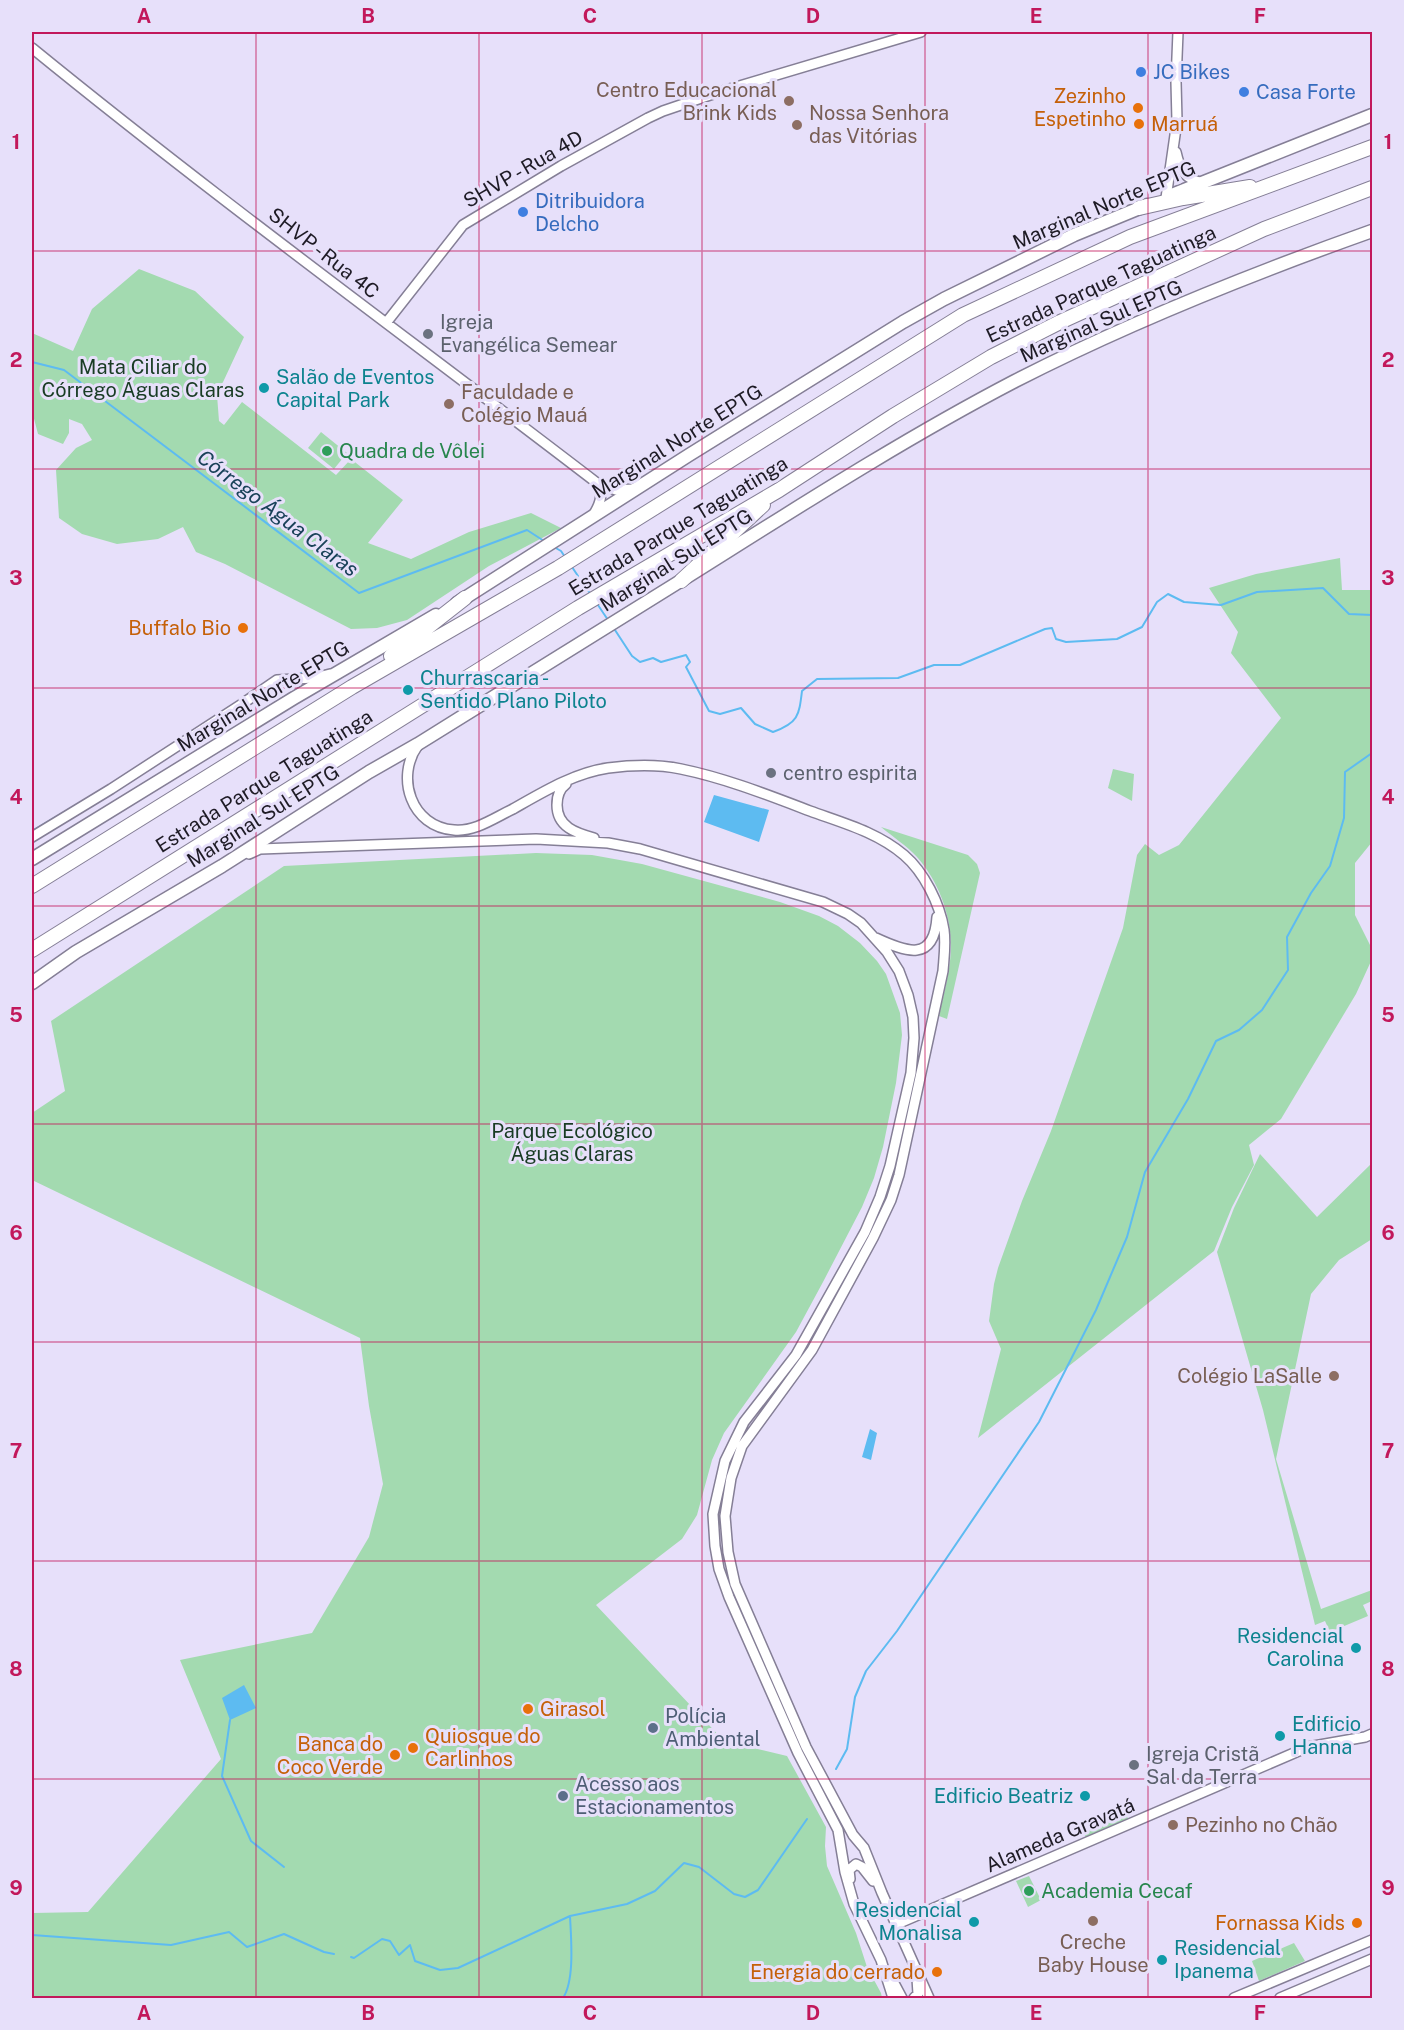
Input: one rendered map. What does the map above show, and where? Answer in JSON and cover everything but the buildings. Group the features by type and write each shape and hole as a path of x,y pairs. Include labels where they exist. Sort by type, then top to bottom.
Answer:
{"highway":[{"name":"Estrada Parque Taguatinga","path":"32,886 352,687 558,568 963,315 1130,237 1372,147"},
{"path":"1139,208 1299,175"},
{"name":"Estrada Parque Taguatinga","path":"32,950 578,608 779,490 893,416 991,357 1060,322 1264,229 1372,188"},
{"path":"681,581 779,490"},
{"path":"352,687 465,598"}],"main road":[{"name":"Marginal Norte EPTG","path":"32,859 465,598 637,488 903,322 944,299 1074,235 1372,115"},
{"name":"Marginal Sul EPTG","path":"32,982 76,952 222,866 369,772 418,744 890,450 1030,374 1104,339 1217,290 1372,231"}],"street":[{"name":"SHVP - Rua 4D","path":"386,323 463,225 551,172 648,118 716,93 921,32"},
{"path":"1166,198 1177,121 1176,82 1179,32"},
{"name":"SHVP - Rua 4C","path":"32,48 386,323 597,483 616,490 626,491 637,488"},
{"path":"1175,144 1182,171 1188,177 1205,183"},
{"path":"592,518 601,500 597,483"},
{"path":"32,837 111,789 281,678 297,680 341,671"},
{"path":"418,744 409,764 406,779 408,793 423,817 433,824 452,830 464,830 483,824 580,774 607,768 640,765 679,768 763,793 875,835 905,856 932,893 944,929 943,971 905,1151 891,1200 812,1350 742,1446 731,1478 725,1516 728,1552 735,1584 806,1747 853,1835 864,1848 929,1998"},
{"path":"580,774 562,786 557,798 557,812 562,824 573,832 823,902 848,914 887,952 899,971 908,995 914,1038 911,1073 890,1166 873,1215 796,1355 744,1422 732,1443 719,1479 713,1514 715,1546 724,1585 787,1728 838,1830 843,1865 854,1904 902,1998"},
{"path":"222,866 260,849 536,839 608,843"},
{"path":"874,937 909,951 921,949 931,942 937,927 938,911"},
{"name":"Alameda Gravatá","path":"897,1924 1308,1748 1372,1734"},
{"path":"854,1904 849,1876 851,1867 856,1864 866,1870 882,1893"},
{"path":"1234,1998 1256,1994 1372,1940"},
{"path":"1280,1998 1372,1959"},
{"path":"881,1960 893,1998"},
{"path":"914,1998 918,1994 916,1967"}],"green space":[{"name":"Mata Ciliar do Córrego Águas Claras","path":"139,269 195,291 244,337 217,395 219,421 224,425 242,402 336,475 351,459 403,500 368,543 411,559 469,532 531,513 561,528 489,566 407,620 377,628 351,629 225,564 196,552 183,527 158,539 117,544 82,534 59,518 56,470 76,448 92,440 82,424 69,419 69,433 63,444 38,434 32,411 32,333 73,351 92,309"},
{"name":"Quadra de Vôlei","path":"321,432 347,453 334,469 308,448"},
{"path":"1340,558 1342,590 1372,590 1372,842 1355,863 1355,915 1372,949 1372,959 1356,994 1281,1119 1249,1145 1254,1165 1232,1207 1214,1251 978,1438 1001,1349 989,1321 998,1268 1051,1131 1123,928 1137,855 1145,844 1159,855 1179,845 1281,718 1231,653 1238,632 1209,588 1256,574"},
{"path":"1113,769 1134,774 1132,801 1108,788"},
{"path":"881,827 968,855 977,864 980,873 947,1019 939,1016 948,975 951,947 944,906 926,868 904,845"},
{"name":"Parque Ecológico Águas Claras","path":"536,853 592,855 642,864 780,902 819,916 838,926 860,943 877,961 886,974 900,1013 902,1035 896,1083 883,1147 862,1207 796,1332 724,1433 712,1460 697,1515 682,1539 596,1605 724,1741 787,1756 826,1827 827,1866 856,1933 867,1967 882,1998 32,1998 32,1913 88,1912 221,1759 180,1660 312,1633 369,1537 383,1484 360,1338 32,1180 32,1113 65,1091 51,1021 284,866"},
{"path":"1260,1154 1317,1217 1372,1163 1372,1239 1339,1260 1311,1294 1276,1459 1321,1609 1372,1590 1372,1601 1363,1605 1368,1616 1330,1632 1325,1621 1315,1625 1263,1410 1217,1252 1234,1208"},
{"path":"1126,1813 1128,1819 1086,1838 1083,1831"},
{"name":"Academia Cecaf","path":"1029,1876 1041,1900 1028,1907 1016,1881"},
{"path":"1294,1943 1305,1961 1259,1981 1252,1961"}],"water":[{"path":"714,795 769,810 759,842 704,822"},
{"path":"870,1429 877,1433 871,1460 862,1457"},
{"path":"244,1685 256,1708 230,1720 222,1698"}],"waterway":[{"name":"Córrego Água Claras","path":"32,362 64,370 359,593 527,530 544,541"},
{"name":"Córrego Água Claras","path":"554,547 565,557"},
{"name":"Córrego Água Claras","path":"572,567 578,576"},
{"name":"Córrego Água Claras","path":"582,582 591,595"},
{"path":"613,627 632,656 640,662 653,658 661,662 686,655 690,662 686,667 709,711 720,714 741,708 755,724 773,732 788,725 796,718 802,691 817,679 898,678 934,665 960,665 1052,628 1056,639 1066,642 1117,639 1142,627 1157,602 1168,594 1184,602 1221,605 1257,592 1323,588 1349,614 1372,615"},
{"name":"Córrego Água Claras","path":"596,602 608,620"},
{"path":"298,675 340,650"},
{"path":"260,697 280,685"},
{"path":"836,1769 847,1749 855,1697 866,1671 897,1631 1039,1422 1096,1310 1127,1237 1145,1172 1188,1099 1216,1041 1239,1030 1262,1010 1288,970 1287,937 1311,893 1330,866 1344,818 1345,772 1372,753"},
{"path":"32,831 93,795"},
{"path":"230,1720 222,1776 251,1841 284,1867"},
{"path":"563,1998 571,1970 570,1916 627,1904 655,1891 684,1863 699,1867 734,1894 745,1897 758,1890 807,1819"},
{"path":"351,1957 354,1958 382,1939 390,1941 399,1955 410,1945 415,1961 440,1970 458,1968 570,1916"},
{"path":"32,1935 171,1945 229,1932 247,1947 284,1934 324,1952 334,1954"}],"place":[{"name":"JC Bikes","path":"1141,72"},
{"name":"Casa Forte","path":"1244,92"},
{"name":"Centro Educacional Brink Kids","path":"789,101"},
{"name":"Zezinho Espetinho","path":"1138,108"},
{"name":"Marruá","path":"1139,124"},
{"name":"Nossa Senhora das Vitórias","path":"797,125"},
{"name":"Ditribuidora Delcho","path":"523,212"},
{"name":"Igreja Evangélica Semear","path":"428,334"},
{"name":"Salão de Eventos Capital Park","path":"264,388"},
{"name":"Faculdade e Colégio Mauá","path":"449,404"},
{"name":"Quadra de Vôlei","path":"327,451"},
{"name":"Buffalo Bio","path":"243,628"},
{"name":"Churrascaria - Sentido Plano Piloto","path":"408,690"},
{"name":"centro espirita","path":"771,773"},
{"name":"Colégio LaSalle","path":"1334,1376"},
{"name":"Residencial Carolina","path":"1356,1648"},
{"name":"Girasol","path":"528,1709"},
{"name":"Polícia Ambiental","path":"653,1728"},
{"name":"Edificio Hanna","path":"1280,1736"},
{"name":"Quiosque do Carlinhos","path":"413,1748"},
{"name":"Banca do Coco Verde","path":"395,1755"},
{"name":"Igreja Cristã Sal da Terra","path":"1134,1765"},
{"name":"Acesso aos Estacionamentos","path":"563,1796"},
{"name":"Edificio Beatriz","path":"1085,1796"},
{"name":"Pezinho no Chão","path":"1173,1825"},
{"name":"Academia Cecaf","path":"1029,1891"},
{"name":"Creche Baby House","path":"1093,1921"},
{"name":"Residencial Monalisa","path":"974,1922"},
{"name":"Fornassa Kids","path":"1357,1923"},
{"name":"Residencial Ipanema","path":"1162,1960"},
{"name":"Energia do cerrado","path":"937,1972"}]}
